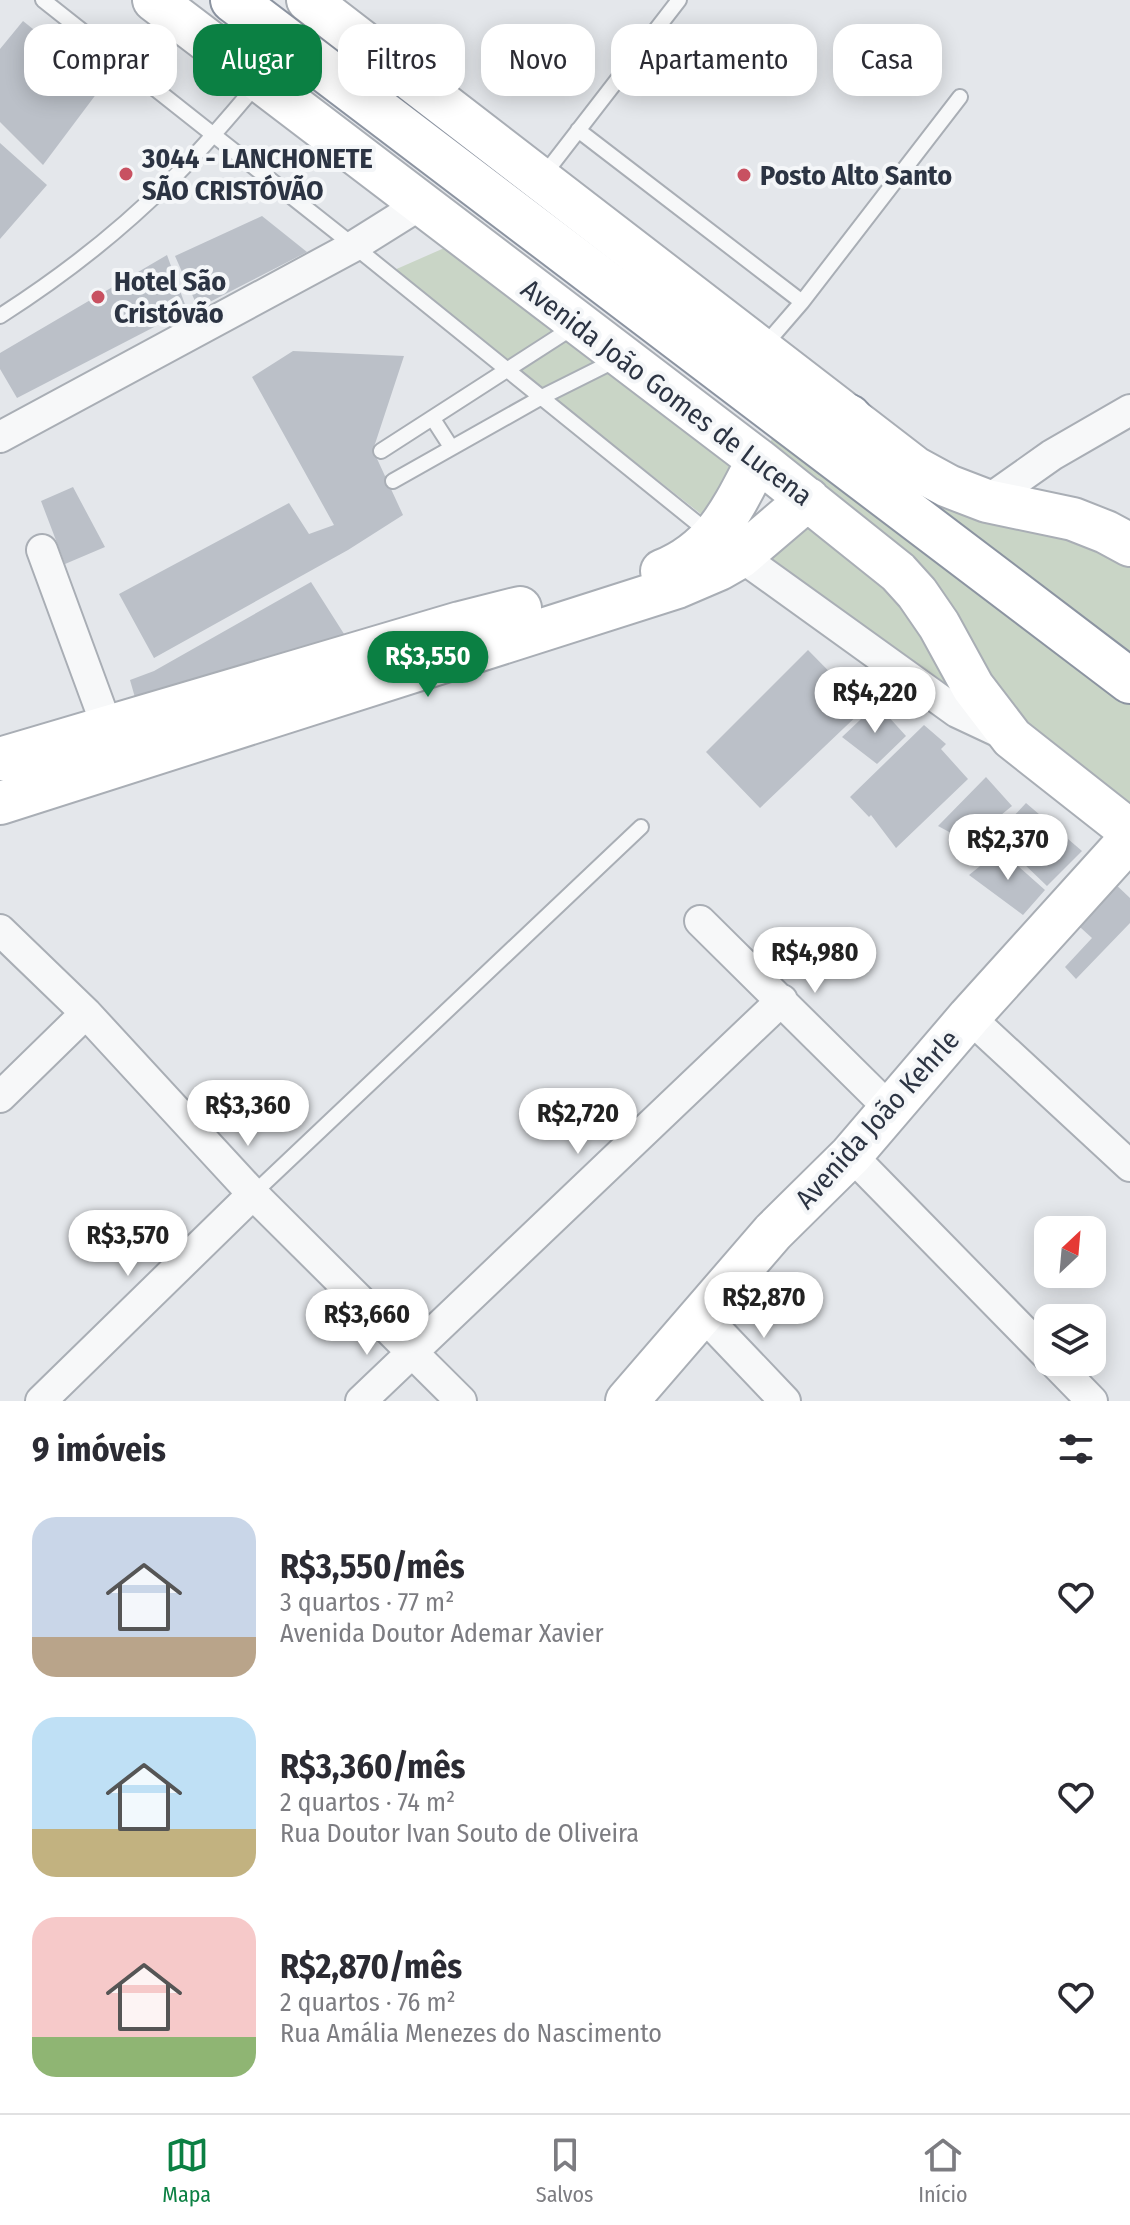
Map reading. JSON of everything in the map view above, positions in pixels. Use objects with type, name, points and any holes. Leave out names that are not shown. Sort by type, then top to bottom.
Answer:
[{"type":"highway","name":"Avenida João Gomes de Lucena","points":[[233,0],[1130,681]]},
{"type":"highway","points":[[849,417],[907,497],[977,562]]},
{"type":"main road","name":"Avenida João Gomes de Lucena","points":[[154,0],[193,29]]},
{"type":"main road","points":[[308,0],[915,468],[948,486],[987,501],[1073,519],[1130,545]]},
{"type":"main road","name":"Avenida João Gomes de Lucena","points":[[281,96],[758,460],[898,572],[939,625],[973,687],[1012,738],[1130,831]]},
{"type":"main road","points":[[727,547],[758,460]]},
{"type":"main road","points":[[0,803],[114,746],[466,637],[727,547],[808,499]]},
{"type":"main road","points":[[0,759],[114,746]]},
{"type":"main road","name":"Avenida João Kehrle","points":[[627,1401],[704,1316],[773,1232],[851,1155],[969,1017],[1130,839]]},
{"type":"street","points":[[0,437],[354,246],[421,204]]},
{"type":"street","points":[[987,501],[1052,455],[1130,410]]},
{"type":"street","points":[[727,547],[957,712],[1012,738]]},
{"type":"street","points":[[42,550],[114,746]]},
{"type":"street","points":[[700,921],[890,1109]]},
{"type":"street","points":[[0,930],[86,1013],[253,1194],[461,1401]]},
{"type":"street","points":[[361,1401],[411,1350],[782,1000]]},
{"type":"street","points":[[0,1097],[86,1013]]},
{"type":"street","points":[[969,1017],[1130,1166]]},
{"type":"street","points":[[851,1155],[1034,1342]]},
{"type":"street","points":[[41,1401],[253,1194]]},
{"type":"street","points":[[704,1316],[785,1401]]},
{"type":"street","points":[[1068,1376],[1092,1401]]},
{"type":"lane","points":[[43,0],[727,547]]},
{"type":"lane","points":[[540,179],[679,0]]},
{"type":"lane","points":[[0,316],[83,257],[135,215],[172,180],[246,96]]},
{"type":"lane","points":[[761,349],[802,302],[960,97]]},
{"type":"lane","points":[[578,130],[802,302]]},
{"type":"lane","points":[[381,451],[579,324]]},
{"type":"lane","points":[[393,481],[542,397],[622,357]]},
{"type":"lane","points":[[433,419],[451,447]]},
{"type":"lane","points":[[253,1194],[641,827]]},
{"type":"green space","points":[[458,242],[735,467],[706,518],[392,271]]},
{"type":"green space","points":[[775,431],[1130,705],[1130,811],[1027,732],[766,453]]},
{"type":"green space","points":[[921,489],[1130,557],[1130,653],[931,501]]},
{"type":"green space","points":[[817,523],[891,580],[950,688],[768,556],[798,526]]},
{"type":"building","points":[[23,21],[27,24],[24,24],[24,96],[95,96],[43,165],[0,122],[0,49]]},
{"type":"building","points":[[0,143],[47,185],[0,239]]},
{"type":"building","points":[[262,216],[307,252],[198,308],[175,256]]},
{"type":"building","points":[[167,255],[187,310],[17,398],[0,369],[0,353]]},
{"type":"building","points":[[293,351],[404,356],[373,450],[403,515],[348,550],[154,658],[119,594],[289,503],[309,534],[334,525],[252,377]]},
{"type":"building","points":[[73,487],[105,547],[65,564],[41,501]]},
{"type":"building","points":[[311,582],[353,648],[138,708],[130,680],[154,671]]},
{"type":"building","points":[[808,650],[865,708],[760,808],[706,752]]},
{"type":"building","points":[[877,704],[906,736],[877,764],[842,737]]},
{"type":"building","points":[[924,725],[946,744],[941,749],[968,779],[896,848],[871,815],[869,817],[850,797]]},
{"type":"building","points":[[986,777],[1012,806],[968,842],[938,826]]},
{"type":"building","points":[[1026,803],[1082,851],[1047,886],[995,836]]},
{"type":"building","points":[[1000,850],[1045,890],[1023,915],[969,875]]},
{"type":"building","points":[[1111,880],[1130,898],[1130,923],[1076,979],[1065,967],[1092,938],[1070,918]]},
{"type":"place","name":"3044 - LANCHONETE SÃO CRISTÓVÃO","points":[[126,174]]},
{"type":"place","name":"Posto Alto Santo","points":[[744,175]]},
{"type":"place","name":"Hotel São Cristóvão","points":[[98,297]]}]
